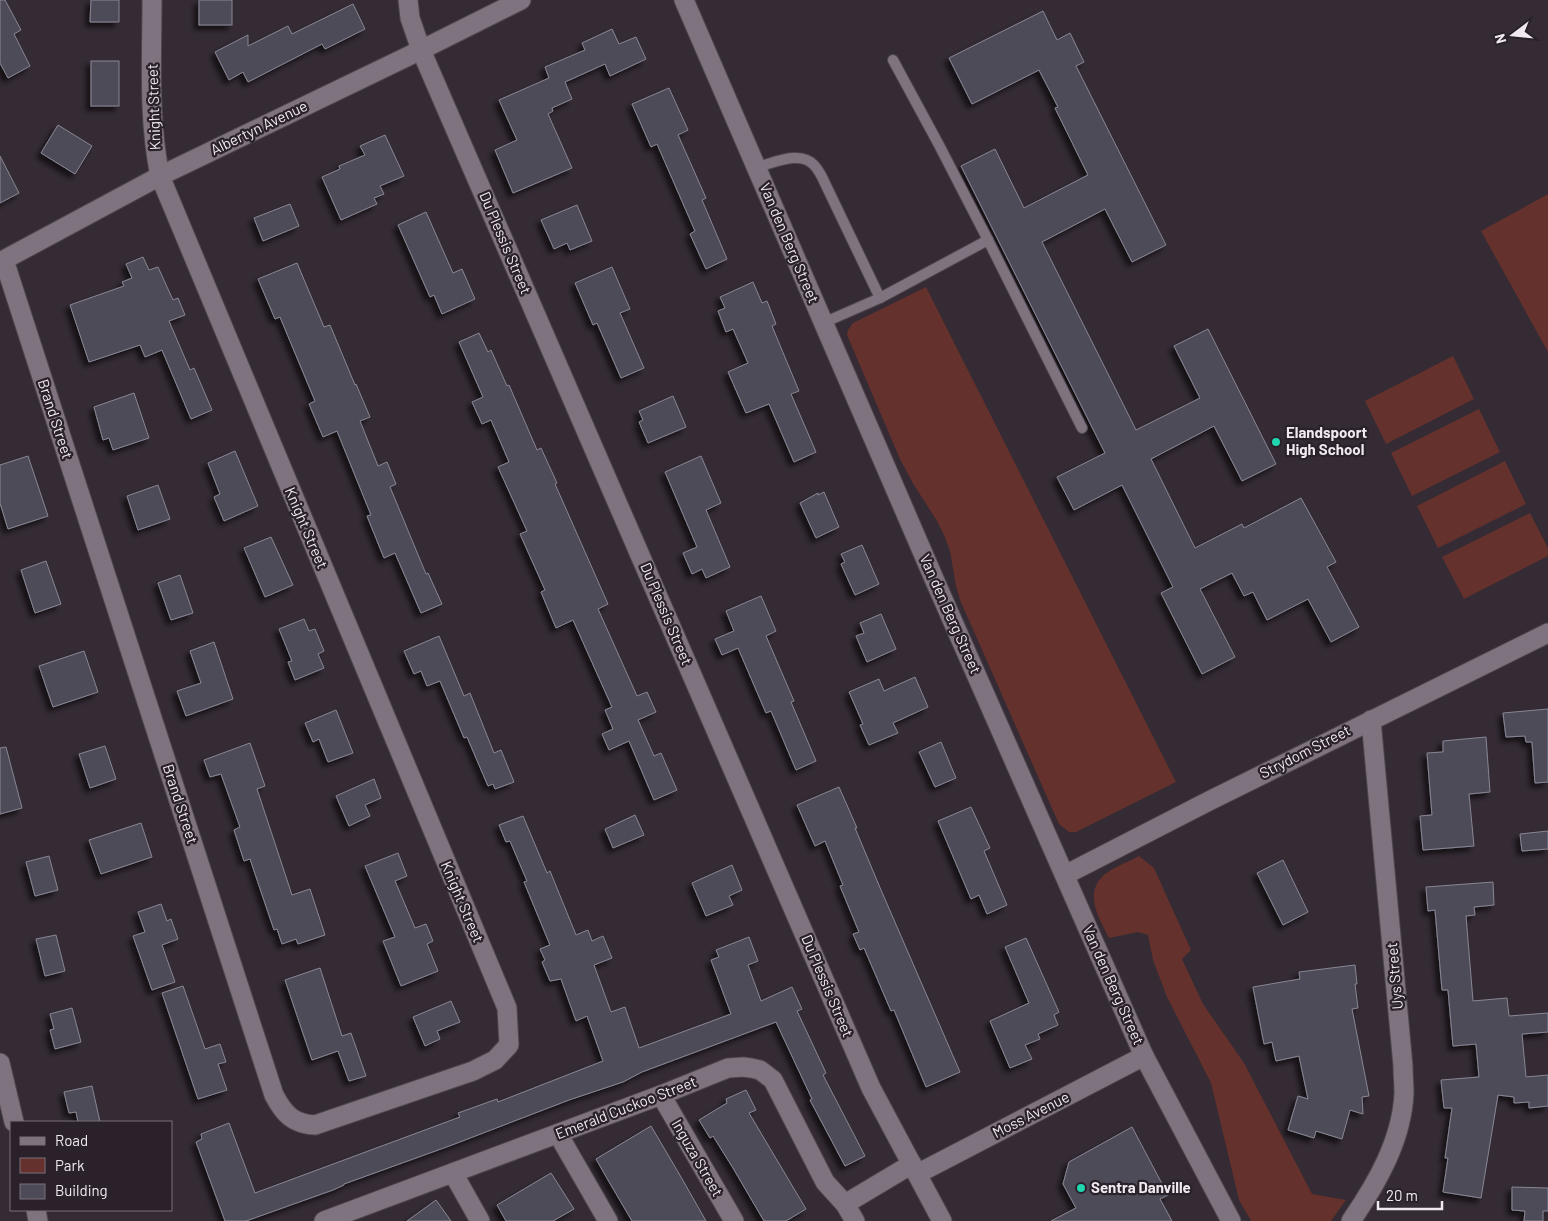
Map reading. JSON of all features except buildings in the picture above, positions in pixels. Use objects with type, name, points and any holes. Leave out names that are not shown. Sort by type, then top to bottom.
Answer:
[{"type":"street","name":"Knight Street","points":[[152,0],[152,122],[160,176],[507,1008],[509,1045]]},
{"type":"street","name":"Du Plessis Street","points":[[408,0],[410,18],[421,50],[871,1088],[942,1221]]},
{"type":"street","name":"Albertyn Avenue","points":[[2,261],[160,176],[521,0]]},
{"type":"street","name":"Van den Berg Street","points":[[684,0],[1032,804],[1144,1056],[1231,1221]]},
{"type":"street","name":"Brand Street","points":[[2,261],[274,1095],[281,1109],[290,1118],[304,1124],[315,1125],[473,1071],[495,1060],[509,1045]]},
{"type":"street","name":"Strydom Street","points":[[1065,875],[1208,801],[1548,633]]},
{"type":"street","name":"Uys Street","points":[[1351,1221],[1372,1190],[1386,1163],[1399,1125],[1404,1094],[1371,720]]},
{"type":"street","name":"Moss Avenue","points":[[845,1204],[1144,1056]]},
{"type":"street","points":[[0,1063],[14,1121]]},
{"type":"street","name":"Emerald Cuckoo Street","points":[[324,1221],[352,1216],[453,1174],[728,1068],[743,1067],[760,1070],[772,1080],[825,1182],[845,1204],[855,1221]]},
{"type":"street","name":"Inguza Street","points":[[661,1095],[734,1221]]},
{"type":"street","points":[[558,1134],[608,1221]]},
{"type":"street","points":[[453,1174],[480,1221]]},
{"type":"lane","points":[[892,60],[939,145],[1082,428]]},
{"type":"lane","points":[[757,167],[794,157],[805,158],[814,165],[821,175],[880,298]]},
{"type":"lane","points":[[823,323],[880,298],[988,240]]},
{"type":"green space","points":[[1548,194],[1548,352],[1481,231]]},
{"type":"green space","points":[[926,287],[1176,782],[1076,832],[1069,832],[1059,824],[960,600],[950,551],[944,535],[900,459],[847,335],[853,323]]},
{"type":"green space","points":[[1453,356],[1474,399],[1386,444],[1365,401]]},
{"type":"green space","points":[[1479,409],[1500,452],[1412,496],[1391,453]]},
{"type":"green space","points":[[1505,461],[1526,504],[1438,548],[1417,506]]},
{"type":"green space","points":[[1530,513],[1548,548],[1548,556],[1464,599],[1442,557]]},
{"type":"green space","points":[[1139,856],[1154,868],[1191,950],[1182,959],[1203,1004],[1244,1063],[1312,1194],[1346,1200],[1331,1221],[1251,1221],[1239,1200],[1211,1083],[1167,997],[1153,960],[1148,935],[1138,932],[1109,938],[1095,908],[1094,892],[1102,877]]},
{"type":"place","name":"Elandspoort High School","points":[[1276,442]]},
{"type":"place","name":"Sentra Danville","points":[[1081,1188]]}]
